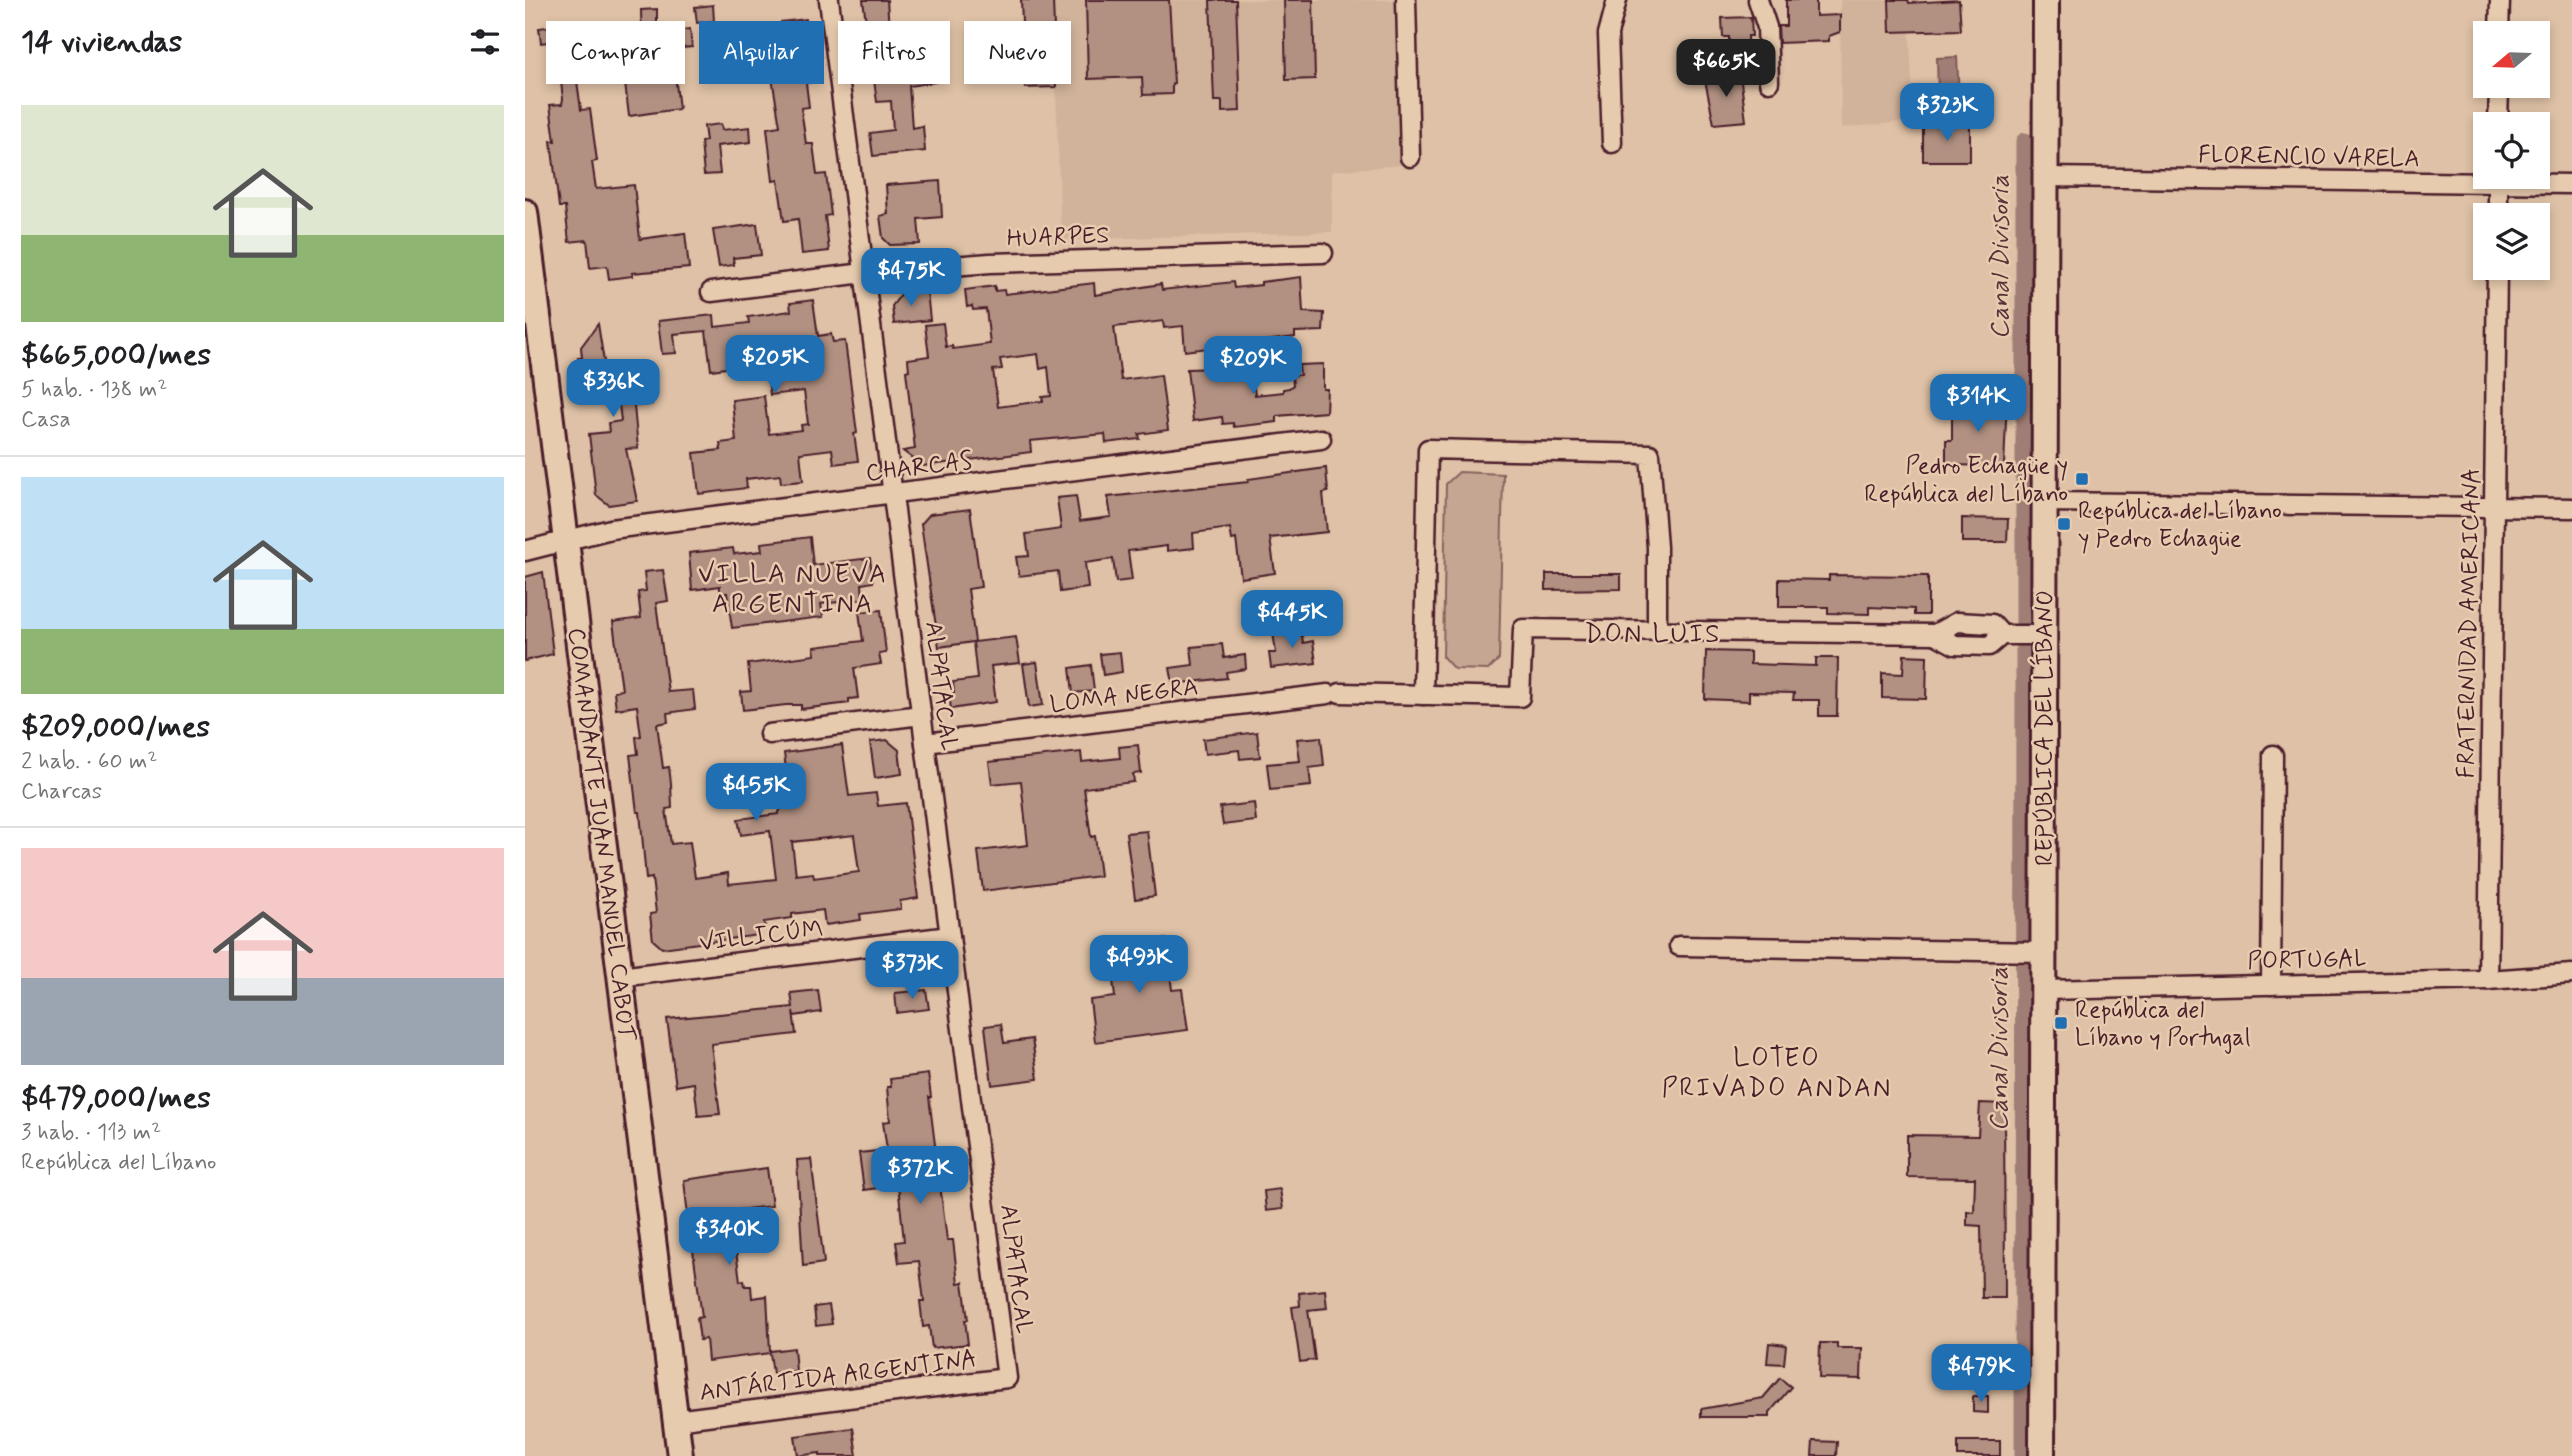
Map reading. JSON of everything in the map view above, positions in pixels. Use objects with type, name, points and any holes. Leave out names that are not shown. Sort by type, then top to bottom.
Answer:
[{"type":"main road","name":"REPÚBLICA DEL LÍBANO","points":[[2042,1456],[2046,0]]},
{"type":"main road","name":"COMANDANTE JUAN MANUEL CABOT","points":[[525,212],[680,1456]]},
{"type":"street","name":"ALPATACAL","points":[[829,0],[1007,1378]]},
{"type":"street","points":[[1406,0],[1410,157]]},
{"type":"street","points":[[1612,143],[1608,34],[1617,0]]},
{"type":"street","points":[[1758,0],[1767,27],[1769,82]]},
{"type":"street","points":[[2500,0],[2500,21]]},
{"type":"street","name":"FLORENCIO VARELA","points":[[2046,177],[2473,180]]},
{"type":"street","name":"FLORENCIO VARELA","points":[[2550,183],[2572,184]]},
{"type":"street","name":"HUARPES","points":[[711,292],[864,273],[990,263],[1323,253]]},
{"type":"street","name":"FRATERNIDAD AMERICANA","points":[[2488,980],[2497,280]]},
{"type":"street","name":"CHARCAS","points":[[525,551],[611,530],[1321,439]]},
{"type":"street","points":[[1423,695],[1428,449],[1650,454],[1657,547],[1657,631],[1935,634],[1955,645],[1989,646],[2003,635],[2045,635]]},
{"type":"street","points":[[2045,502],[2572,508]]},
{"type":"street","name":"LOMA NEGRA","points":[[925,743],[1334,694],[1520,697],[1523,629],[1657,631]]},
{"type":"street","points":[[769,734],[921,715]]},
{"type":"street","points":[[2271,985],[2273,755]]},
{"type":"street","name":"VILLICÚM","points":[[620,977],[950,936]]},
{"type":"street","points":[[1679,947],[2044,951]]},
{"type":"street","name":"PORTUGAL","points":[[2044,990],[2488,980],[2572,974]]},
{"type":"street","name":"ANTÁRTIDA ARGENTINA","points":[[675,1420],[1007,1378]]},
{"type":"shaded area","points":[[1053,0],[1395,0],[1401,165],[1332,171],[1332,232],[1061,240],[1056,84],[1071,84],[1071,21],[1054,21]]},
{"type":"shaded area","points":[[1840,0],[1908,0],[1914,121],[1841,128]]},
{"type":"shaded area","points":[[1957,57],[1959,97],[1938,97],[1937,58]]},
{"type":"shaded area","points":[[1459,472],[1503,474],[1499,659],[1488,670],[1454,669],[1443,657],[1446,484]]},
{"type":"building","points":[[863,0],[887,0],[888,21],[866,21]]},
{"type":"building","points":[[1021,0],[1053,0],[1054,21],[1022,21]]},
{"type":"building","points":[[1086,0],[1169,0],[1174,83],[1172,94],[1143,95],[1142,77],[1088,79]]},
{"type":"building","points":[[1210,0],[1236,0],[1240,111],[1222,112],[1222,101],[1214,101]]},
{"type":"building","points":[[1284,0],[1313,0],[1315,79],[1286,80]]},
{"type":"building","points":[[1786,0],[1816,0],[1816,16],[1840,15],[1840,32],[1829,36],[1829,41],[1779,43],[1778,26],[1786,26]]},
{"type":"building","points":[[1889,0],[1908,0],[1909,3],[1959,0],[1961,30],[1890,32]]},
{"type":"building","points":[[713,5],[714,21],[697,23],[695,7]]},
{"type":"building","points":[[657,9],[657,21],[641,21],[641,10]]},
{"type":"building","points":[[1751,17],[1752,36],[1748,36],[1748,44],[1729,45],[1729,37],[1723,37],[1722,18]]},
{"type":"building","points":[[546,27],[546,42],[541,43],[539,28]]},
{"type":"building","points":[[690,29],[692,47],[685,48],[685,30]]},
{"type":"building","points":[[1740,74],[1746,121],[1714,124],[1705,80]]},
{"type":"building","points":[[561,84],[577,84],[581,110],[590,109],[597,161],[592,162],[596,189],[634,185],[640,239],[685,233],[689,268],[632,273],[633,276],[609,279],[607,266],[590,268],[587,240],[569,242],[565,207],[559,207],[551,141],[555,141],[550,105],[562,104]]},
{"type":"building","points":[[625,84],[676,84],[679,109],[629,116]]},
{"type":"building","points":[[773,84],[806,84],[809,107],[801,108],[806,144],[813,144],[817,175],[826,174],[831,215],[825,216],[829,251],[802,254],[798,219],[784,221],[778,180],[773,181],[767,128],[780,126]]},
{"type":"building","points":[[875,84],[922,84],[909,86],[912,128],[923,126],[925,151],[873,156],[870,133],[893,130],[891,101],[877,102]]},
{"type":"building","points":[[1025,84],[1056,84],[1056,87],[1025,88]]},
{"type":"building","points":[[721,124],[722,130],[750,127],[751,142],[717,146],[720,174],[704,175],[701,142],[706,141],[704,126]]},
{"type":"building","points":[[1970,125],[1970,161],[1923,161],[1923,126]]},
{"type":"building","points":[[940,181],[942,217],[918,219],[920,244],[890,245],[883,238],[880,216],[888,214],[886,185]]},
{"type":"building","points":[[757,224],[761,255],[733,258],[734,265],[719,267],[713,230]]},
{"type":"building","points":[[1301,277],[1303,312],[1324,313],[1323,331],[1295,332],[1295,337],[1185,351],[1183,326],[1164,328],[1163,321],[1114,327],[1121,380],[1161,375],[1168,430],[1139,434],[1140,439],[1106,443],[1105,434],[1030,441],[1031,452],[923,466],[903,451],[915,449],[906,371],[909,370],[908,359],[929,356],[925,325],[943,323],[946,347],[952,346],[953,349],[990,344],[986,309],[973,310],[972,306],[967,307],[965,290],[995,286],[995,291],[1004,290],[1005,294],[1094,283],[1095,295],[1161,284],[1162,290],[1233,282],[1234,288],[1261,285],[1261,282]],"holes":[[[1038,354],[1040,369],[1048,367],[1051,396],[1042,397],[1043,401],[998,407],[993,370],[1002,369],[1000,359]]]},
{"type":"building","points":[[927,291],[930,320],[894,324],[892,306],[902,293]]},
{"type":"building","points":[[813,300],[818,336],[831,334],[833,342],[845,341],[858,461],[834,464],[832,449],[800,453],[803,481],[781,483],[780,475],[746,479],[747,488],[699,494],[694,453],[721,450],[720,443],[736,441],[732,400],[764,396],[769,434],[802,430],[801,425],[808,424],[804,391],[770,395],[766,365],[711,370],[706,331],[674,334],[676,353],[662,354],[658,321],[714,315],[715,327],[749,323],[748,317],[791,311],[790,303]]},
{"type":"building","points":[[598,324],[605,368],[647,363],[652,404],[634,406],[638,448],[626,449],[637,501],[609,505],[596,495],[589,434],[609,432],[608,423],[621,421],[617,389],[576,395],[573,372],[580,372],[578,358],[582,358],[581,347]]},
{"type":"building","points":[[1323,364],[1323,389],[1327,389],[1326,412],[1277,416],[1277,422],[1234,427],[1233,423],[1223,424],[1222,417],[1193,421],[1187,369],[1251,367],[1255,395],[1283,392],[1283,389],[1289,388],[1293,385],[1292,376],[1300,375],[1299,365]]},
{"type":"building","points":[[1968,398],[2007,398],[2004,466],[1946,465],[1946,440],[1952,440],[1952,408],[1968,408]]},
{"type":"building","points":[[1326,468],[1328,492],[1323,493],[1327,532],[1270,538],[1275,573],[1241,578],[1236,539],[1232,540],[1230,528],[1193,533],[1194,548],[1167,551],[1167,546],[1128,551],[1132,580],[1116,582],[1113,559],[1085,563],[1088,588],[1060,592],[1058,571],[1019,576],[1016,557],[1029,556],[1026,534],[1061,529],[1057,498],[1076,496],[1080,521],[1111,517],[1108,497],[1248,482],[1248,479]]},
{"type":"building","points":[[970,509],[981,587],[968,589],[975,642],[1016,637],[1020,663],[991,666],[996,702],[951,709],[949,694],[954,693],[953,682],[977,679],[973,642],[939,647],[921,524],[930,514]]},
{"type":"building","points":[[1962,518],[2008,519],[2007,542],[1962,542]]},
{"type":"building","points":[[810,537],[813,565],[870,558],[873,582],[862,584],[863,599],[821,604],[823,617],[732,628],[727,593],[720,593],[720,586],[692,590],[689,553],[733,548],[734,554],[762,551],[761,543]]},
{"type":"building","points":[[663,570],[668,601],[656,603],[668,692],[693,690],[695,709],[667,713],[668,722],[657,724],[663,768],[669,767],[671,783],[672,808],[666,809],[671,844],[690,842],[695,878],[728,873],[729,884],[776,879],[770,831],[741,835],[738,819],[778,814],[789,794],[784,753],[842,745],[849,796],[876,793],[878,806],[906,803],[918,898],[900,901],[901,909],[860,914],[861,920],[825,925],[823,910],[792,914],[792,918],[764,922],[765,927],[758,928],[759,935],[662,948],[653,940],[650,914],[656,913],[652,878],[646,879],[640,812],[637,812],[630,755],[638,754],[636,737],[641,736],[637,706],[616,709],[614,691],[622,690],[613,622],[641,618],[638,592],[646,591],[644,572]],"holes":[[[854,835],[859,872],[814,878],[813,873],[796,875],[792,842]]]},
{"type":"building","points":[[543,572],[553,654],[525,661],[525,577]]},
{"type":"building","points":[[1546,574],[1621,574],[1621,589],[1546,590]]},
{"type":"building","points":[[1829,575],[1928,576],[1928,615],[1914,615],[1914,609],[1869,607],[1869,614],[1828,613],[1828,607],[1779,607],[1779,579],[1829,580]]},
{"type":"building","points":[[881,610],[886,653],[879,654],[881,664],[854,668],[858,698],[849,699],[849,703],[801,709],[801,705],[786,705],[743,710],[741,692],[751,691],[748,664],[815,655],[814,647],[863,641],[859,612]]},
{"type":"building","points":[[1301,628],[1303,643],[1313,641],[1316,663],[1271,668],[1269,653],[1276,653],[1273,632]]},
{"type":"building","points":[[1222,644],[1224,658],[1245,655],[1246,669],[1226,672],[1227,678],[1173,684],[1170,668],[1193,665],[1191,647]]},
{"type":"building","points":[[1706,651],[1750,652],[1750,664],[1816,666],[1816,658],[1838,658],[1837,716],[1819,716],[1819,700],[1793,700],[1794,693],[1749,692],[1749,701],[1705,699]]},
{"type":"building","points":[[1120,652],[1122,672],[1103,675],[1100,654]]},
{"type":"building","points":[[1904,655],[1927,656],[1926,699],[1882,698],[1882,673],[1903,674]]},
{"type":"building","points":[[1037,662],[1043,705],[1029,707],[1023,664]]},
{"type":"building","points":[[1091,665],[1094,691],[1073,693],[1070,668]]},
{"type":"building","points":[[1257,732],[1260,757],[1240,759],[1239,750],[1205,754],[1203,739]]},
{"type":"building","points":[[1321,737],[1324,766],[1309,768],[1311,786],[1270,790],[1267,764],[1300,761],[1297,739]]},
{"type":"building","points":[[887,740],[899,750],[902,774],[875,778],[870,742]]},
{"type":"building","points":[[1138,745],[1141,773],[1133,774],[1134,782],[1084,788],[1091,837],[1095,836],[1100,876],[983,891],[978,851],[1028,845],[1021,781],[992,784],[989,762],[1081,752],[1082,762],[1120,758],[1119,747]]},
{"type":"building","points":[[1254,803],[1256,821],[1223,825],[1220,807]]},
{"type":"building","points":[[1147,831],[1155,896],[1135,899],[1126,833]]},
{"type":"building","points":[[1166,939],[1172,990],[1182,989],[1188,1030],[1095,1042],[1090,1000],[1115,997],[1109,946]]},
{"type":"building","points":[[818,990],[821,1012],[794,1016],[793,1011],[796,1034],[711,1044],[720,1114],[698,1116],[694,1083],[676,1086],[667,1019],[793,1007],[791,993]]},
{"type":"building","points":[[926,990],[929,1009],[897,1013],[895,993]]},
{"type":"building","points":[[1001,1024],[1004,1043],[1032,1039],[1038,1079],[992,1085],[985,1026]]},
{"type":"building","points":[[928,1074],[947,1240],[953,1240],[958,1283],[963,1282],[968,1320],[965,1320],[968,1344],[932,1348],[929,1326],[923,1327],[920,1301],[924,1301],[919,1261],[899,1263],[896,1242],[904,1241],[898,1185],[864,1190],[859,1153],[887,1150],[883,1122],[890,1121],[887,1087],[891,1087],[890,1079]]},
{"type":"building","points":[[1980,1103],[2004,1104],[2005,1298],[1982,1298],[1981,1226],[1967,1225],[1967,1211],[1974,1212],[1975,1178],[1907,1177],[1907,1135],[1978,1136]]},
{"type":"building","points":[[811,1159],[824,1263],[803,1266],[797,1160]]},
{"type":"building","points":[[767,1168],[772,1206],[738,1210],[742,1245],[737,1246],[736,1251],[740,1281],[744,1280],[745,1286],[751,1286],[752,1298],[767,1296],[770,1351],[794,1348],[796,1371],[773,1374],[770,1353],[708,1361],[706,1339],[700,1340],[697,1318],[702,1317],[692,1243],[683,1244],[681,1227],[689,1226],[684,1180]]},
{"type":"building","points":[[1280,1189],[1283,1209],[1266,1211],[1264,1191]]},
{"type":"building","points":[[1325,1290],[1327,1308],[1308,1310],[1315,1360],[1300,1362],[1292,1307],[1300,1306],[1299,1293]]},
{"type":"building","points":[[829,1305],[832,1324],[816,1326],[814,1307]]},
{"type":"building","points":[[1769,1343],[1786,1345],[1784,1364],[1767,1363]]},
{"type":"building","points":[[1820,1343],[1837,1343],[1837,1348],[1862,1348],[1861,1379],[1819,1378]]},
{"type":"building","points":[[1780,1378],[1791,1387],[1770,1412],[1770,1417],[1701,1417],[1701,1409],[1763,1398]]},
{"type":"building","points":[[1973,1396],[1988,1396],[1988,1413],[1973,1412]]},
{"type":"building","points":[[853,1428],[857,1456],[820,1456],[820,1453],[798,1456],[795,1436]]},
{"type":"building","points":[[1813,1441],[1837,1442],[1836,1456],[1812,1456]]},
{"type":"building","points":[[1958,1441],[2000,1441],[2000,1456],[1958,1456]]},
{"type":"waterway","name":"Canal Divisoria","points":[[2025,142],[2025,625]]},
{"type":"waterway","name":"Canal Divisoria","points":[[2024,1456],[2025,642]]},
{"type":"place","name":"Pedro Echagüe y República del Líbano","points":[[2082,479]]},
{"type":"place","name":"República del Líbano y Pedro Echagüe","points":[[2064,524]]},
{"type":"place","name":"República del Líbano y Portugal","points":[[2061,1023]]},
{"type":"district","name":"VILLA NUEVA ARGENTINA","points":[[793,588]]},
{"type":"district","name":"DON LUIS","points":[[1653,633]]},
{"type":"district","name":"LOTEO PRIVADO ANDAN","points":[[1777,1072]]}]
